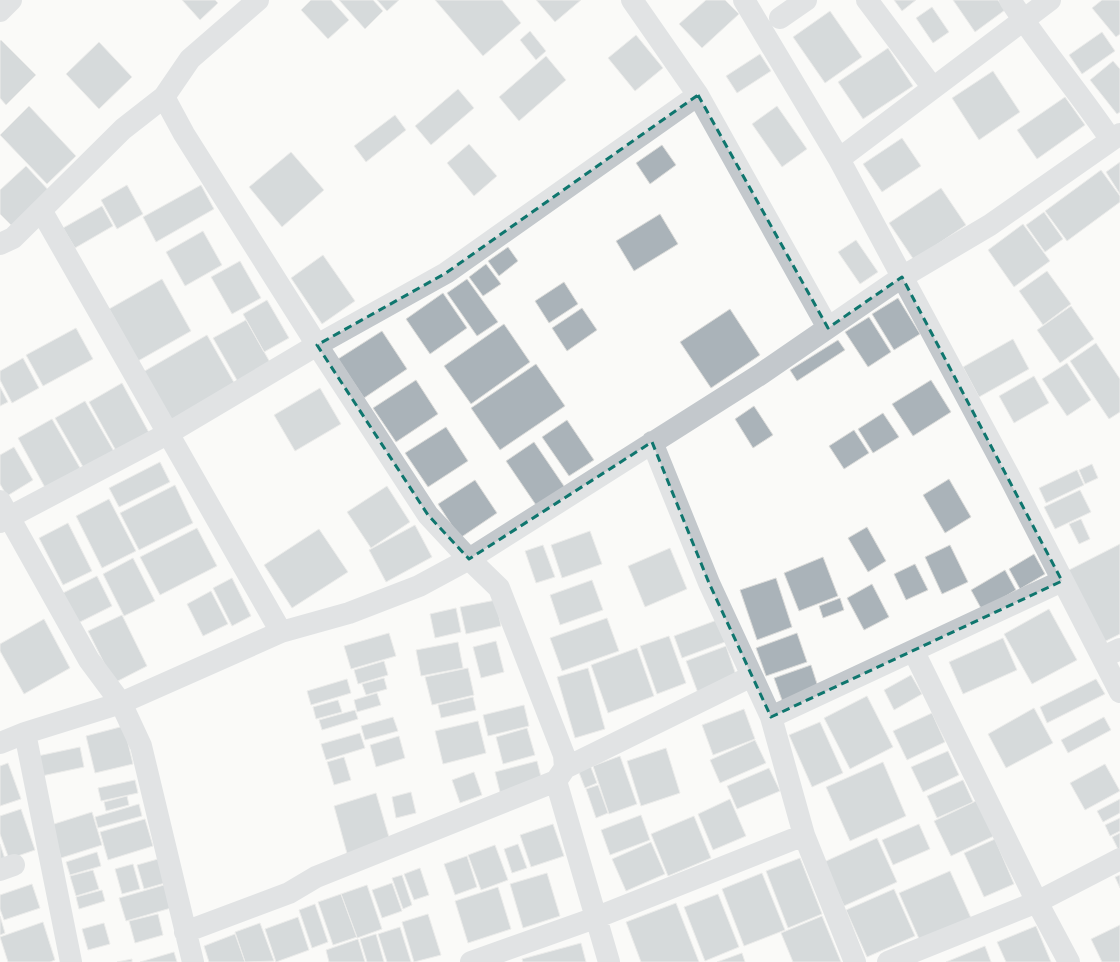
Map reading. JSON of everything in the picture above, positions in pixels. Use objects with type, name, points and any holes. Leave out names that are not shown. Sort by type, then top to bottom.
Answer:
[{"type":"street","points":[[0,11],[11,0]]},
{"type":"street","points":[[0,244],[13,238],[123,129],[164,97],[190,59],[258,0]]},
{"type":"street","points":[[632,0],[698,95],[828,328]]},
{"type":"street","points":[[744,0],[839,159],[1009,476],[1062,582],[1111,653],[1120,692]]},
{"type":"street","points":[[780,18],[806,0]]},
{"type":"street","points":[[867,0],[933,88]]},
{"type":"street","points":[[0,743],[25,733],[121,703],[282,632],[348,613],[419,586],[469,559],[761,374],[902,277],[990,225],[1116,137],[1081,96],[1022,20],[1010,0]]},
{"type":"street","points":[[839,159],[1050,0]]},
{"type":"street","points":[[193,962],[141,746],[121,703],[90,660],[3,513],[168,434],[318,345],[446,273],[698,95]]},
{"type":"street","points":[[164,97],[184,134],[318,345],[428,514],[469,559],[499,588],[564,755],[560,775],[595,918],[609,962]]},
{"type":"street","points":[[45,217],[282,632]]},
{"type":"street","points":[[652,442],[709,583],[771,717],[804,835],[855,962]]},
{"type":"street","points":[[771,717],[914,652],[1062,582]]},
{"type":"street","points":[[914,652],[1037,902],[1069,962]]},
{"type":"street","points":[[185,932],[289,893],[316,877],[560,775],[752,676]]},
{"type":"street","points":[[25,733],[71,962]]},
{"type":"street","points":[[471,962],[595,918],[804,835]]},
{"type":"street","points":[[888,962],[1037,902],[1120,860]]},
{"type":"highlighted area","points":[[698,95],[828,328],[902,277],[1062,581],[771,717],[709,583],[652,442],[469,559],[428,515],[317,345],[446,273]]},
{"type":"building","points":[[182,0],[215,0],[218,3],[200,20]]},
{"type":"building","points":[[311,0],[331,0],[349,20],[328,39],[301,10]]},
{"type":"building","points":[[339,0],[373,0],[383,11],[365,29]]},
{"type":"building","points":[[377,0],[399,0],[387,11]]},
{"type":"building","points":[[435,0],[502,0],[521,23],[483,56]]},
{"type":"building","points":[[536,0],[581,0],[555,22]]},
{"type":"building","points":[[706,0],[725,0],[739,14],[702,48],[679,24]]},
{"type":"building","points":[[894,0],[916,0],[902,11]]},
{"type":"building","points":[[953,0],[998,0],[1005,10],[975,32]]},
{"type":"building","points":[[1102,0],[1120,0],[1120,34],[1116,37],[1092,8]]},
{"type":"building","points":[[932,7],[949,32],[933,43],[916,18]]},
{"type":"building","points":[[830,11],[862,57],[825,83],[793,37]]},
{"type":"building","points":[[530,31],[546,51],[536,60],[520,40]]},
{"type":"building","points":[[1102,32],[1115,51],[1082,74],[1069,55]]},
{"type":"building","points":[[636,35],[663,68],[635,91],[608,58]]},
{"type":"building","points":[[1,40],[36,75],[6,105],[0,98]]},
{"type":"building","points":[[99,42],[132,77],[99,109],[66,74]]},
{"type":"building","points":[[888,48],[913,86],[863,119],[838,82]]},
{"type":"building","points":[[760,54],[771,71],[737,93],[726,76]]},
{"type":"building","points":[[546,56],[566,80],[519,121],[499,97]]},
{"type":"building","points":[[1113,61],[1120,69],[1120,112],[1117,114],[1090,80]]},
{"type":"building","points":[[993,71],[1020,112],[979,140],[952,98]]},
{"type":"building","points":[[458,89],[474,108],[431,145],[415,126]]},
{"type":"building","points":[[1065,97],[1085,125],[1037,159],[1017,130]]},
{"type":"building","points":[[29,106],[76,156],[47,184],[0,135]]},
{"type":"building","points":[[777,106],[807,149],[782,167],[752,124]]},
{"type":"building","points":[[395,115],[406,130],[366,162],[354,146]]},
{"type":"building","points":[[902,138],[921,166],[882,192],[863,164]]},
{"type":"building","points":[[469,144],[497,176],[474,196],[447,163]]},
{"type":"building","points":[[662,145],[676,165],[650,184],[636,163]]},
{"type":"building","points":[[291,152],[324,190],[282,227],[249,187]]},
{"type":"building","points":[[1120,162],[1120,194],[1106,172]]},
{"type":"building","points":[[26,166],[52,194],[15,229],[0,214],[0,190]]},
{"type":"building","points":[[1101,170],[1120,196],[1120,202],[1067,241],[1045,211]]},
{"type":"building","points":[[127,185],[143,214],[117,229],[101,200]]},
{"type":"building","points":[[201,185],[214,209],[156,242],[143,217]]},
{"type":"building","points":[[941,188],[966,225],[914,260],[889,223]]},
{"type":"building","points":[[102,206],[113,226],[75,248],[63,228]]},
{"type":"building","points":[[1044,212],[1063,239],[1045,252],[1026,225]]},
{"type":"building","points":[[660,214],[678,244],[634,271],[616,241]]},
{"type":"building","points":[[1023,224],[1050,261],[1014,287],[988,250]]},
{"type":"building","points":[[203,231],[222,265],[185,286],[166,252]]},
{"type":"building","points":[[856,240],[878,272],[860,284],[838,252]]},
{"type":"building","points":[[508,247],[518,261],[499,276],[488,261]]},
{"type":"building","points":[[323,255],[355,301],[322,324],[291,278]]},
{"type":"building","points":[[240,261],[261,298],[232,314],[211,277]]},
{"type":"building","points":[[486,264],[501,284],[483,296],[469,277]]},
{"type":"building","points":[[1047,271],[1071,304],[1043,325],[1019,291]]},
{"type":"building","points":[[162,279],[191,331],[138,361],[109,309]]},
{"type":"building","points":[[467,279],[498,322],[477,336],[447,293]]},
{"type":"building","points":[[564,282],[578,304],[549,323],[535,301]]},
{"type":"building","points":[[443,293],[467,328],[430,354],[406,319]]},
{"type":"building","points":[[898,298],[920,334],[894,350],[872,314]]},
{"type":"building","points":[[267,300],[289,338],[264,352],[243,314]]},
{"type":"building","points":[[1071,306],[1094,339],[1060,363],[1037,330]]},
{"type":"building","points":[[582,308],[597,330],[567,351],[552,328]]},
{"type":"building","points":[[730,309],[760,355],[711,388],[680,342]]},
{"type":"building","points":[[869,317],[891,352],[868,367],[845,332]]},
{"type":"building","points":[[246,320],[271,364],[238,382],[213,338]]},
{"type":"building","points":[[504,324],[530,362],[471,404],[444,366]]},
{"type":"building","points":[[76,328],[93,359],[43,386],[26,355]]},
{"type":"building","points":[[382,331],[407,369],[364,398],[338,359]]},
{"type":"building","points":[[207,335],[236,386],[171,423],[143,372]]},
{"type":"building","points":[[1013,339],[1029,369],[979,397],[963,367]]},
{"type":"building","points":[[838,340],[845,350],[797,381],[790,370]]},
{"type":"building","points":[[1096,343],[1120,379],[1120,412],[1109,419],[1070,361]]},
{"type":"building","points":[[23,358],[39,388],[12,403],[0,380],[0,371]]},
{"type":"building","points":[[1067,363],[1091,400],[1067,416],[1042,379]]},
{"type":"building","points":[[536,364],[565,406],[500,450],[471,408]]},
{"type":"building","points":[[1034,376],[1049,403],[1014,423],[999,396]]},
{"type":"building","points":[[416,380],[438,414],[396,442],[373,408]]},
{"type":"building","points":[[931,380],[951,412],[913,436],[892,404]]},
{"type":"building","points":[[122,383],[153,440],[120,458],[89,402]]},
{"type":"building","points":[[0,387],[8,402],[0,406]]},
{"type":"building","points":[[320,388],[341,424],[295,451],[274,415]]},
{"type":"building","points":[[85,401],[116,455],[86,472],[55,418]]},
{"type":"building","points":[[754,406],[773,435],[753,448],[735,419]]},
{"type":"building","points":[[883,413],[899,437],[873,453],[858,429]]},
{"type":"building","points":[[52,419],[83,473],[48,493],[18,438]]},
{"type":"building","points":[[567,420],[594,460],[569,476],[542,437]]},
{"type":"building","points":[[446,427],[468,461],[428,487],[405,453]]},
{"type":"building","points":[[854,430],[869,453],[844,469],[829,446]]},
{"type":"building","points":[[534,442],[566,489],[538,508],[506,461]]},
{"type":"building","points":[[14,447],[33,480],[7,496],[0,484],[0,455]]},
{"type":"building","points":[[160,462],[170,482],[119,507],[109,488]]},
{"type":"building","points":[[1092,464],[1098,478],[1085,484],[1079,470]]},
{"type":"building","points":[[1077,470],[1084,485],[1046,503],[1039,488]]},
{"type":"building","points":[[949,479],[971,517],[945,533],[923,495]]},
{"type":"building","points":[[475,480],[497,513],[460,538],[438,504]]},
{"type":"building","points":[[175,485],[193,523],[139,550],[120,513]]},
{"type":"building","points":[[387,486],[410,522],[371,548],[347,512]]},
{"type":"building","points":[[1080,490],[1091,512],[1055,529],[1044,507]]},
{"type":"building","points":[[109,499],[136,551],[102,568],[76,516]]},
{"type":"building","points":[[1081,519],[1090,539],[1079,544],[1069,524]]},
{"type":"building","points":[[68,523],[92,571],[63,585],[39,538]]},
{"type":"building","points":[[415,525],[432,557],[386,582],[369,550]]},
{"type":"building","points":[[867,527],[886,561],[868,572],[848,538]]},
{"type":"building","points":[[197,528],[217,566],[160,595],[140,557]]},
{"type":"building","points":[[319,529],[348,572],[292,608],[264,565]]},
{"type":"building","points":[[590,531],[602,564],[562,578],[551,545]]},
{"type":"building","points":[[1120,544],[1120,634],[1102,643],[1065,572]]},
{"type":"building","points":[[543,545],[555,577],[536,583],[525,551]]},
{"type":"building","points":[[950,545],[968,582],[942,594],[925,557]]},
{"type":"building","points":[[670,548],[687,589],[645,607],[628,566]]},
{"type":"building","points":[[1034,554],[1045,574],[1020,589],[1009,569]]},
{"type":"building","points":[[823,557],[838,596],[799,611],[784,573]]},
{"type":"building","points":[[133,558],[155,601],[124,616],[103,574]]},
{"type":"building","points":[[915,564],[928,590],[906,600],[894,574]]},
{"type":"building","points":[[1005,570],[1016,590],[982,610],[971,590]]},
{"type":"building","points":[[97,576],[112,606],[78,623],[63,593]]},
{"type":"building","points":[[232,578],[251,616],[232,626],[213,588]]},
{"type":"building","points":[[776,578],[792,627],[757,640],[740,590]]},
{"type":"building","points":[[592,580],[603,610],[560,625],[550,595]]},
{"type":"building","points":[[872,584],[889,617],[864,630],[847,598]]},
{"type":"building","points":[[211,591],[228,624],[203,636],[187,604]]},
{"type":"building","points":[[840,598],[844,610],[823,618],[819,606]]},
{"type":"building","points":[[496,600],[501,626],[466,634],[460,607]]},
{"type":"building","points":[[456,608],[461,632],[435,638],[430,614]]},
{"type":"building","points":[[1049,609],[1077,660],[1032,684],[1004,634]]},
{"type":"building","points":[[122,615],[147,666],[114,683],[88,631]]},
{"type":"building","points":[[607,618],[619,651],[562,671],[550,638]]},
{"type":"building","points":[[44,619],[70,668],[24,694],[0,651],[0,644]]},
{"type":"building","points":[[717,620],[725,642],[682,658],[674,636]]},
{"type":"building","points":[[389,633],[396,656],[351,669],[344,646]]},
{"type":"building","points":[[797,633],[807,662],[766,676],[756,648]]},
{"type":"building","points":[[669,636],[686,683],[657,694],[640,646]]},
{"type":"building","points":[[1003,638],[1017,670],[963,694],[949,662]]},
{"type":"building","points":[[496,641],[504,672],[481,678],[473,647]]},
{"type":"building","points":[[458,642],[463,668],[421,676],[416,650]]},
{"type":"building","points":[[726,646],[737,678],[698,693],[686,661]]},
{"type":"building","points":[[637,648],[654,696],[608,713],[591,665]]},
{"type":"building","points":[[384,661],[388,675],[358,684],[354,670]]},
{"type":"building","points":[[811,665],[819,690],[783,703],[774,678]]},
{"type":"building","points":[[468,668],[474,695],[432,705],[425,677]]},
{"type":"building","points":[[588,668],[605,729],[575,738],[557,677]]},
{"type":"building","points":[[911,675],[922,694],[894,710],[884,690]]},
{"type":"building","points":[[384,678],[387,689],[366,695],[362,684]]},
{"type":"building","points":[[347,679],[351,693],[311,705],[307,691]]},
{"type":"building","points":[[1096,679],[1105,694],[1047,723],[1040,707]]},
{"type":"building","points":[[377,693],[381,705],[357,712],[354,700]]},
{"type":"building","points":[[867,696],[893,747],[850,769],[824,718]]},
{"type":"building","points":[[473,697],[476,710],[441,718],[438,705]]},
{"type":"building","points":[[338,700],[342,712],[316,719],[313,707]]},
{"type":"building","points":[[524,705],[529,726],[488,736],[483,715]]},
{"type":"building","points":[[1034,708],[1053,743],[1006,768],[988,734]]},
{"type":"building","points":[[744,709],[755,739],[713,755],[702,725]]},
{"type":"building","points":[[355,710],[358,719],[322,730],[319,720]]},
{"type":"building","points":[[932,713],[945,742],[907,760],[893,731]]},
{"type":"building","points":[[393,717],[398,731],[365,740],[361,726]]},
{"type":"building","points":[[1104,717],[1111,730],[1068,753],[1061,740]]},
{"type":"building","points":[[478,721],[486,753],[443,764],[435,731]]},
{"type":"building","points":[[820,722],[843,773],[812,787],[789,735]]},
{"type":"building","points":[[124,726],[133,764],[95,773],[86,736]]},
{"type":"building","points":[[527,728],[535,755],[503,764],[496,737]]},
{"type":"building","points":[[360,733],[365,748],[326,760],[321,744]]},
{"type":"building","points":[[399,736],[405,758],[376,767],[370,745]]},
{"type":"building","points":[[755,740],[766,763],[720,783],[710,760]]},
{"type":"building","points":[[80,747],[84,767],[37,777],[33,757]]},
{"type":"building","points":[[666,748],[680,793],[641,806],[627,761]]},
{"type":"building","points":[[948,751],[959,775],[923,792],[911,767]]},
{"type":"building","points":[[620,756],[637,804],[609,814],[593,766]]},
{"type":"building","points":[[344,757],[351,780],[334,785],[327,762]]},
{"type":"building","points":[[537,761],[543,785],[501,796],[495,772]]},
{"type":"building","points":[[883,762],[906,816],[850,841],[826,787]]},
{"type":"building","points":[[8,763],[21,799],[0,806],[0,766]]},
{"type":"building","points":[[1105,764],[1120,791],[1085,810],[1070,783]]},
{"type":"building","points":[[590,765],[597,783],[585,788],[578,770]]},
{"type":"building","points":[[769,768],[780,791],[737,809],[727,786]]},
{"type":"building","points":[[474,772],[482,795],[460,803],[452,780]]},
{"type":"building","points":[[135,780],[138,793],[101,801],[98,788]]},
{"type":"building","points":[[963,780],[973,802],[937,818],[927,796]]},
{"type":"building","points":[[598,785],[608,813],[596,818],[586,789]]},
{"type":"building","points":[[411,792],[416,813],[396,818],[392,797]]},
{"type":"building","points":[[376,793],[391,844],[348,857],[334,806]]},
{"type":"building","points":[[127,796],[129,805],[106,811],[104,802]]},
{"type":"building","points":[[730,799],[746,836],[713,850],[698,814]]},
{"type":"building","points":[[1120,799],[1120,813],[1103,822],[1097,811]]},
{"type":"building","points":[[978,800],[994,836],[951,856],[934,821]]},
{"type":"building","points":[[139,804],[142,816],[98,828],[95,817]]},
{"type":"building","points":[[21,809],[35,850],[9,859],[0,834],[0,816]]},
{"type":"building","points":[[92,812],[102,845],[61,858],[51,825]]},
{"type":"building","points":[[641,815],[650,840],[610,855],[601,830]]},
{"type":"building","points":[[694,816],[711,858],[668,876],[651,834]]},
{"type":"building","points":[[1120,818],[1120,831],[1110,836],[1105,825]]},
{"type":"building","points":[[145,819],[153,846],[108,860],[100,832]]},
{"type":"building","points":[[553,824],[564,856],[531,867],[520,835]]},
{"type":"building","points":[[919,824],[930,849],[893,865],[882,840]]},
{"type":"building","points":[[1120,833],[1120,848],[1118,849],[1112,837]]},
{"type":"building","points":[[877,838],[897,882],[844,906],[824,862]]},
{"type":"building","points":[[995,839],[1014,884],[984,897],[964,853]]},
{"type":"building","points":[[651,842],[665,874],[626,891],[612,859]]},
{"type":"building","points":[[0,844],[5,859],[0,861]]},
{"type":"building","points":[[518,844],[527,868],[512,873],[504,849]]},
{"type":"building","points":[[495,845],[508,880],[481,890],[468,855]]},
{"type":"building","points":[[97,852],[101,866],[70,875],[66,862]]},
{"type":"building","points":[[467,856],[477,887],[455,895],[444,864]]},
{"type":"building","points":[[800,858],[822,914],[788,928],[766,871]]},
{"type":"building","points":[[158,859],[165,883],[144,889],[137,865]]},
{"type":"building","points":[[133,864],[140,889],[122,894],[115,869]]},
{"type":"building","points":[[420,868],[429,895],[414,900],[404,874]]},
{"type":"building","points":[[93,870],[99,889],[76,896],[70,876]]},
{"type":"building","points":[[950,871],[971,918],[920,941],[899,893]]},
{"type":"building","points":[[547,873],[560,916],[523,928],[510,884]]},
{"type":"building","points":[[762,873],[785,930],[744,946],[722,889]]},
{"type":"building","points":[[402,875],[412,905],[403,909],[392,878]]},
{"type":"building","points":[[1120,875],[1120,888],[1115,877]]},
{"type":"building","points":[[392,883],[402,911],[382,918],[372,890]]},
{"type":"building","points":[[32,884],[40,908],[4,920],[0,909],[0,895]]},
{"type":"building","points":[[164,885],[171,908],[126,921],[119,898]]},
{"type":"building","points":[[367,885],[382,929],[357,938],[341,894]]},
{"type":"building","points":[[498,887],[511,929],[468,943],[455,901]]},
{"type":"building","points":[[894,889],[915,936],[867,957],[846,910]]},
{"type":"building","points":[[102,890],[105,901],[79,909],[76,897]]},
{"type":"building","points":[[341,894],[357,937],[333,945],[318,902]]},
{"type":"building","points":[[718,894],[739,947],[705,961],[684,907]]},
{"type":"building","points":[[676,903],[699,962],[641,962],[626,922]]},
{"type":"building","points":[[315,904],[328,942],[312,948],[299,910]]},
{"type":"building","points":[[158,914],[163,935],[135,943],[129,921]]},
{"type":"building","points":[[428,914],[441,955],[414,962],[402,922]]},
{"type":"building","points":[[0,916],[5,933],[0,935]]},
{"type":"building","points":[[822,916],[841,962],[793,962],[781,933]]},
{"type":"building","points":[[298,917],[309,950],[276,962],[265,929]]},
{"type":"building","points":[[43,922],[55,960],[50,962],[8,962],[0,937]]},
{"type":"building","points":[[104,923],[110,944],[88,950],[82,929]]},
{"type":"building","points":[[260,923],[274,961],[245,962],[235,932]]},
{"type":"building","points":[[1120,925],[1120,962],[1102,962],[1091,939]]},
{"type":"building","points":[[1036,926],[1051,962],[1006,962],[997,942]]},
{"type":"building","points":[[400,927],[411,962],[387,962],[378,934]]},
{"type":"building","points":[[235,934],[245,962],[209,962],[204,946]]},
{"type":"building","points":[[376,934],[384,962],[367,962],[360,939]]},
{"type":"building","points":[[358,939],[365,962],[329,962],[326,950]]},
{"type":"building","points":[[581,943],[586,962],[523,962],[522,959]]},
{"type":"building","points":[[985,946],[991,962],[946,962]]},
{"type":"building","points":[[174,952],[177,962],[140,962]]},
{"type":"building","points":[[742,953],[745,962],[717,962]]},
{"type":"building","points":[[132,959],[132,962],[117,962]]}]
